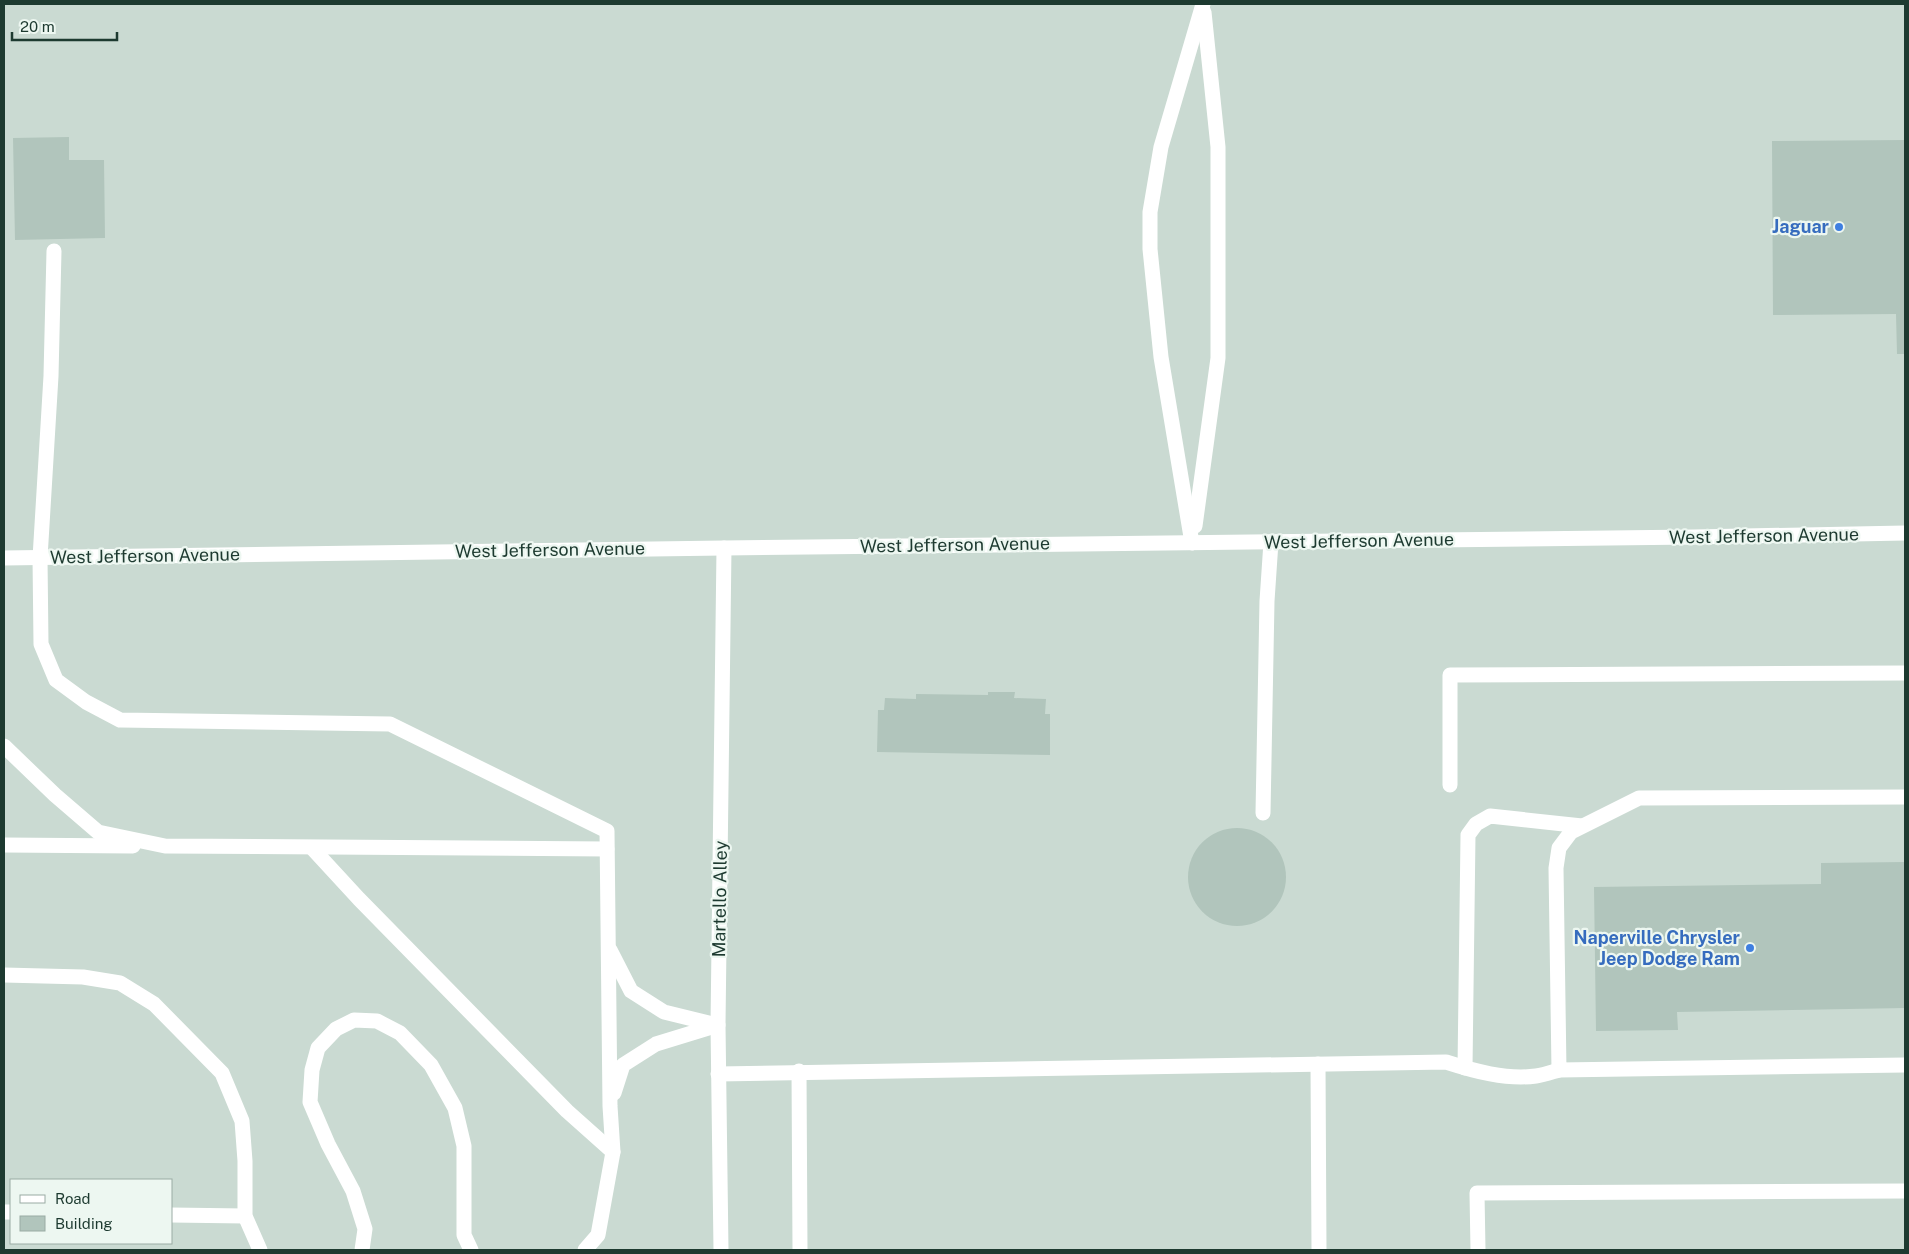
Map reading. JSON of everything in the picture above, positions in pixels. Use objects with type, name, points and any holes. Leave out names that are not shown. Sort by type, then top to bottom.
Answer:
[{"type":"street","points":[[1192,543],[1218,358],[1218,147],[1203,4]]},
{"type":"street","points":[[1192,543],[1161,357],[1150,249],[1150,212],[1161,147],[1203,4]]},
{"type":"street","points":[[54,251],[51,376],[40,558],[42,644],[56,680],[86,702],[120,720],[390,724],[607,831],[610,1106],[613,1152],[598,1235],[585,1250]]},
{"type":"street","name":"West Jefferson Avenue","points":[[4,558],[1694,538],[1905,533]]},
{"type":"street","points":[[1263,813],[1271,542]]},
{"type":"street","name":"Martello Alley","points":[[721,1250],[718,1025],[724,548]]},
{"type":"street","points":[[1450,785],[1450,675],[1905,674]]},
{"type":"street","points":[[4,746],[55,795],[98,832],[165,846]]},
{"type":"street","points":[[1559,1070],[1556,868],[1559,848],[1571,832],[1639,798],[1905,797]]},
{"type":"street","points":[[1465,1068],[1468,835],[1476,824],[1490,816],[1582,826]]},
{"type":"street","points":[[4,845],[607,849]]},
{"type":"street","points":[[312,848],[366,906],[567,1111],[613,1152]]},
{"type":"street","points":[[608,946],[631,991],[664,1012],[718,1025]]},
{"type":"street","points":[[4,975],[83,977],[120,983],[154,1004],[222,1073],[242,1121],[245,1161],[245,1216],[260,1250]]},
{"type":"street","points":[[362,1250],[365,1229],[353,1191],[328,1144],[310,1102],[312,1070],[318,1048],[336,1029],[354,1020],[377,1021],[400,1033],[431,1065],[455,1108],[464,1146],[464,1235],[471,1250]]},
{"type":"street","points":[[610,1106],[623,1065],[656,1044],[718,1025]]},
{"type":"street","points":[[718,1074],[799,1071],[1446,1062],[1494,1074],[1520,1077],[1537,1076],[1559,1070],[1905,1065]]},
{"type":"street","points":[[1318,1064],[1319,1250]]},
{"type":"street","points":[[799,1071],[800,1250]]},
{"type":"street","points":[[1478,1250],[1478,1193],[1905,1191]]},
{"type":"street","points":[[172,1214],[245,1216]]},
{"type":"shaded area","points":[[4,4],[1905,4],[1905,1250],[4,1250]]},
{"type":"building","points":[[69,137],[69,160],[104,160],[105,238],[15,240],[13,138]]},
{"type":"building","name":"Jaguar","points":[[1905,140],[1905,354],[1897,354],[1896,314],[1773,315],[1772,141]]},
{"type":"building","points":[[988,692],[1015,692],[1014,698],[1046,699],[1045,714],[1050,714],[1050,755],[877,752],[878,710],[884,710],[885,698],[916,699],[916,694],[988,695]]},
{"type":"building","points":[[1237,828],[1256,832],[1271,843],[1282,858],[1286,877],[1282,896],[1271,911],[1256,922],[1237,926],[1218,922],[1203,911],[1192,896],[1188,877],[1192,858],[1203,843],[1218,832]]},
{"type":"building","name":"Naperville Chrysler Jeep Dodge Ram","points":[[1905,862],[1905,1008],[1677,1012],[1678,1030],[1596,1031],[1594,887],[1821,884],[1821,863]]},
{"type":"place","name":"Jaguar","points":[[1839,227]]},
{"type":"place","name":"Naperville Chrysler Jeep Dodge Ram","points":[[1750,948]]}]
